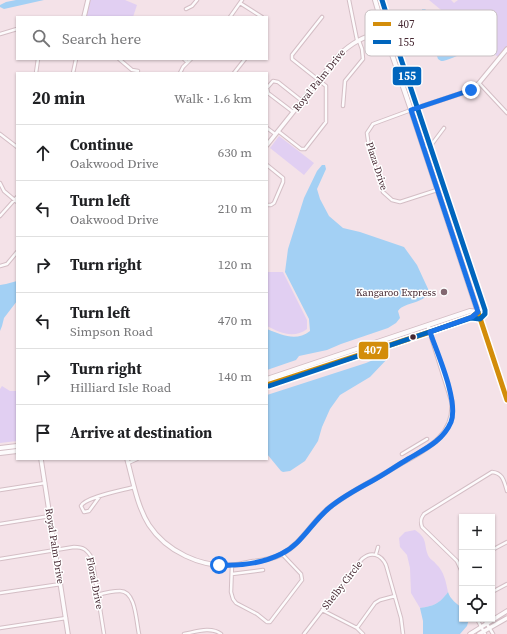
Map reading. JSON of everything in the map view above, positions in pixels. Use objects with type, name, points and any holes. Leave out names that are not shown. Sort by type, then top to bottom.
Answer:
[{"type":"main road","points":[[375,0],[378,10]]},
{"type":"main road","points":[[393,56],[507,400]]},
{"type":"main road","points":[[268,379],[470,312],[478,312]]},
{"type":"main road","points":[[268,385],[430,332],[472,317],[478,312]]},
{"type":"main road","points":[[0,448],[16,446]]},
{"type":"main road","points":[[0,453],[16,451]]},
{"type":"street","points":[[84,16],[88,0]]},
{"type":"street","points":[[186,8],[192,6],[197,0]]},
{"type":"street","points":[[231,16],[242,0]]},
{"type":"street","points":[[343,106],[345,81],[363,59],[362,49],[359,41],[357,40],[349,0]]},
{"type":"street","points":[[240,4],[260,16]]},
{"type":"street","points":[[278,131],[301,149],[305,149],[326,122],[326,86],[292,59],[292,55],[322,17]]},
{"type":"street","points":[[0,34],[16,29]]},
{"type":"street","name":"Royal Palm Drive","points":[[268,144],[347,46],[365,37]]},
{"type":"street","points":[[411,110],[471,90],[479,83],[507,49]]},
{"type":"street","points":[[36,72],[38,60]]},
{"type":"street","points":[[73,72],[76,60]]},
{"type":"street","points":[[120,60],[132,70],[138,71]]},
{"type":"street","points":[[181,72],[187,62],[190,60]]},
{"type":"street","points":[[235,72],[243,60]]},
{"type":"street","points":[[268,87],[273,81],[278,82],[302,101]]},
{"type":"street","points":[[479,83],[507,113]]},
{"type":"street","points":[[268,92],[293,112]]},
{"type":"street","name":"Plaza Drive","points":[[411,110],[373,124],[367,133],[369,147],[383,192],[392,200],[400,202],[438,190]]},
{"type":"street","points":[[423,147],[432,144],[444,128]]},
{"type":"street","points":[[268,129],[275,134]]},
{"type":"street","points":[[0,134],[16,146]]},
{"type":"street","points":[[268,166],[283,178],[283,182],[274,202],[271,205],[268,204]]},
{"type":"street","points":[[0,183],[4,192],[16,201],[0,216]]},
{"type":"street","points":[[0,266],[7,264],[16,253]]},
{"type":"street","points":[[128,461],[141,509],[149,526],[163,541],[184,556],[206,563],[232,566],[274,558],[295,546],[317,519],[329,508],[350,493],[430,446],[445,432],[451,422],[453,412],[452,402],[428,326]]},
{"type":"street","points":[[402,454],[427,439]]},
{"type":"street","name":"Royal Palm Drive","points":[[41,460],[68,634]]},
{"type":"street","points":[[459,564],[457,560],[422,527],[421,518],[424,514],[492,472],[498,473],[502,476],[507,491]]},
{"type":"street","points":[[0,490],[45,483]]},
{"type":"street","points":[[100,496],[89,511],[84,512],[82,510],[81,506],[84,502],[100,496],[135,487]]},
{"type":"street","points":[[0,524],[50,516]]},
{"type":"street","points":[[495,548],[507,542]]},
{"type":"street","name":"Floral Drive","points":[[0,559],[74,547],[82,547],[87,550],[92,558],[104,634]]},
{"type":"street","points":[[378,547],[376,554],[383,559],[386,565],[401,618],[403,634]]},
{"type":"street","points":[[232,566],[231,592],[236,603],[270,622],[302,580],[301,574],[282,554]]},
{"type":"street","name":"Shelby Circle","points":[[304,634],[362,559],[369,554],[376,554]]},
{"type":"street","points":[[232,574],[263,570]]},
{"type":"street","points":[[0,594],[61,584]]},
{"type":"street","points":[[495,590],[507,584]]},
{"type":"street","points":[[97,595],[119,591],[128,592],[132,598],[138,634]]},
{"type":"street","points":[[357,628],[375,603],[395,596]]},
{"type":"street","points":[[322,610],[357,628],[363,634]]},
{"type":"street","points":[[470,634],[507,612]]},
{"type":"street","points":[[0,628],[66,618]]},
{"type":"street","points":[[479,634],[484,633],[490,627],[507,618]]},
{"type":"street","points":[[478,622],[484,633]]},
{"type":"street","points":[[487,623],[493,634]]},
{"type":"street","points":[[184,634],[216,630],[221,634]]},
{"type":"shaded area","points":[[90,0],[125,0],[137,5],[133,16],[86,16]]},
{"type":"shaded area","points":[[429,0],[451,0],[454,3],[458,0],[507,0],[507,46],[498,57],[497,56],[497,10],[441,10]]},
{"type":"shaded area","points":[[279,136],[314,163],[304,175],[270,148]]},
{"type":"shaded area","points":[[268,272],[283,272],[307,320],[307,329],[297,334],[287,334],[268,326]]},
{"type":"shaded area","points":[[2,386],[10,391],[16,391],[16,441],[0,443],[0,389]]},
{"type":"shaded area","points":[[415,530],[422,536],[429,557],[443,573],[448,592],[436,604],[420,608],[411,593],[410,568],[407,555],[400,547],[399,538],[405,532]]},
{"type":"water","points":[[16,0],[44,0],[4,9],[0,7],[0,5],[6,2]]},
{"type":"water","points":[[437,56],[456,56],[443,61],[438,59]]},
{"type":"water","points":[[322,165],[325,165],[326,169],[317,189],[320,199],[329,216],[343,228],[360,232],[404,247],[417,265],[429,291],[423,299],[401,308],[398,311],[400,318],[396,323],[388,328],[327,350],[299,356],[296,360],[268,370],[268,329],[294,337],[310,331],[309,319],[285,272],[288,249],[304,198],[317,171]]},
{"type":"water","points":[[16,281],[16,302],[4,318],[0,331],[0,285]]},
{"type":"water","points":[[389,354],[389,357],[370,377],[340,395],[330,409],[318,441],[305,461],[290,471],[281,471],[268,455],[268,395],[366,363]]},
{"type":"water","points":[[448,592],[452,599],[459,606],[459,622],[468,622],[467,626],[460,634],[423,634],[423,621],[420,608],[436,604]]},
{"type":"transit line","name":"155","points":[[382,0],[385,10]]},
{"type":"transit line","name":"155","points":[[269,386],[471,318],[480,319],[485,314],[485,310],[400,56]]},
{"type":"transit line","name":"407","points":[[478,312],[507,400]]},
{"type":"transit line","name":"407","points":[[268,385],[430,332],[472,317],[478,312]]},
{"type":"place","name":"Kangaroo Express","points":[[444,292]]},
{"type":"route","points":[[219,565],[232,566],[274,558],[295,546],[317,519],[329,508],[350,493],[436,442],[451,422],[453,412],[451,395],[430,332],[472,317],[478,312],[411,110],[471,90]]}]
